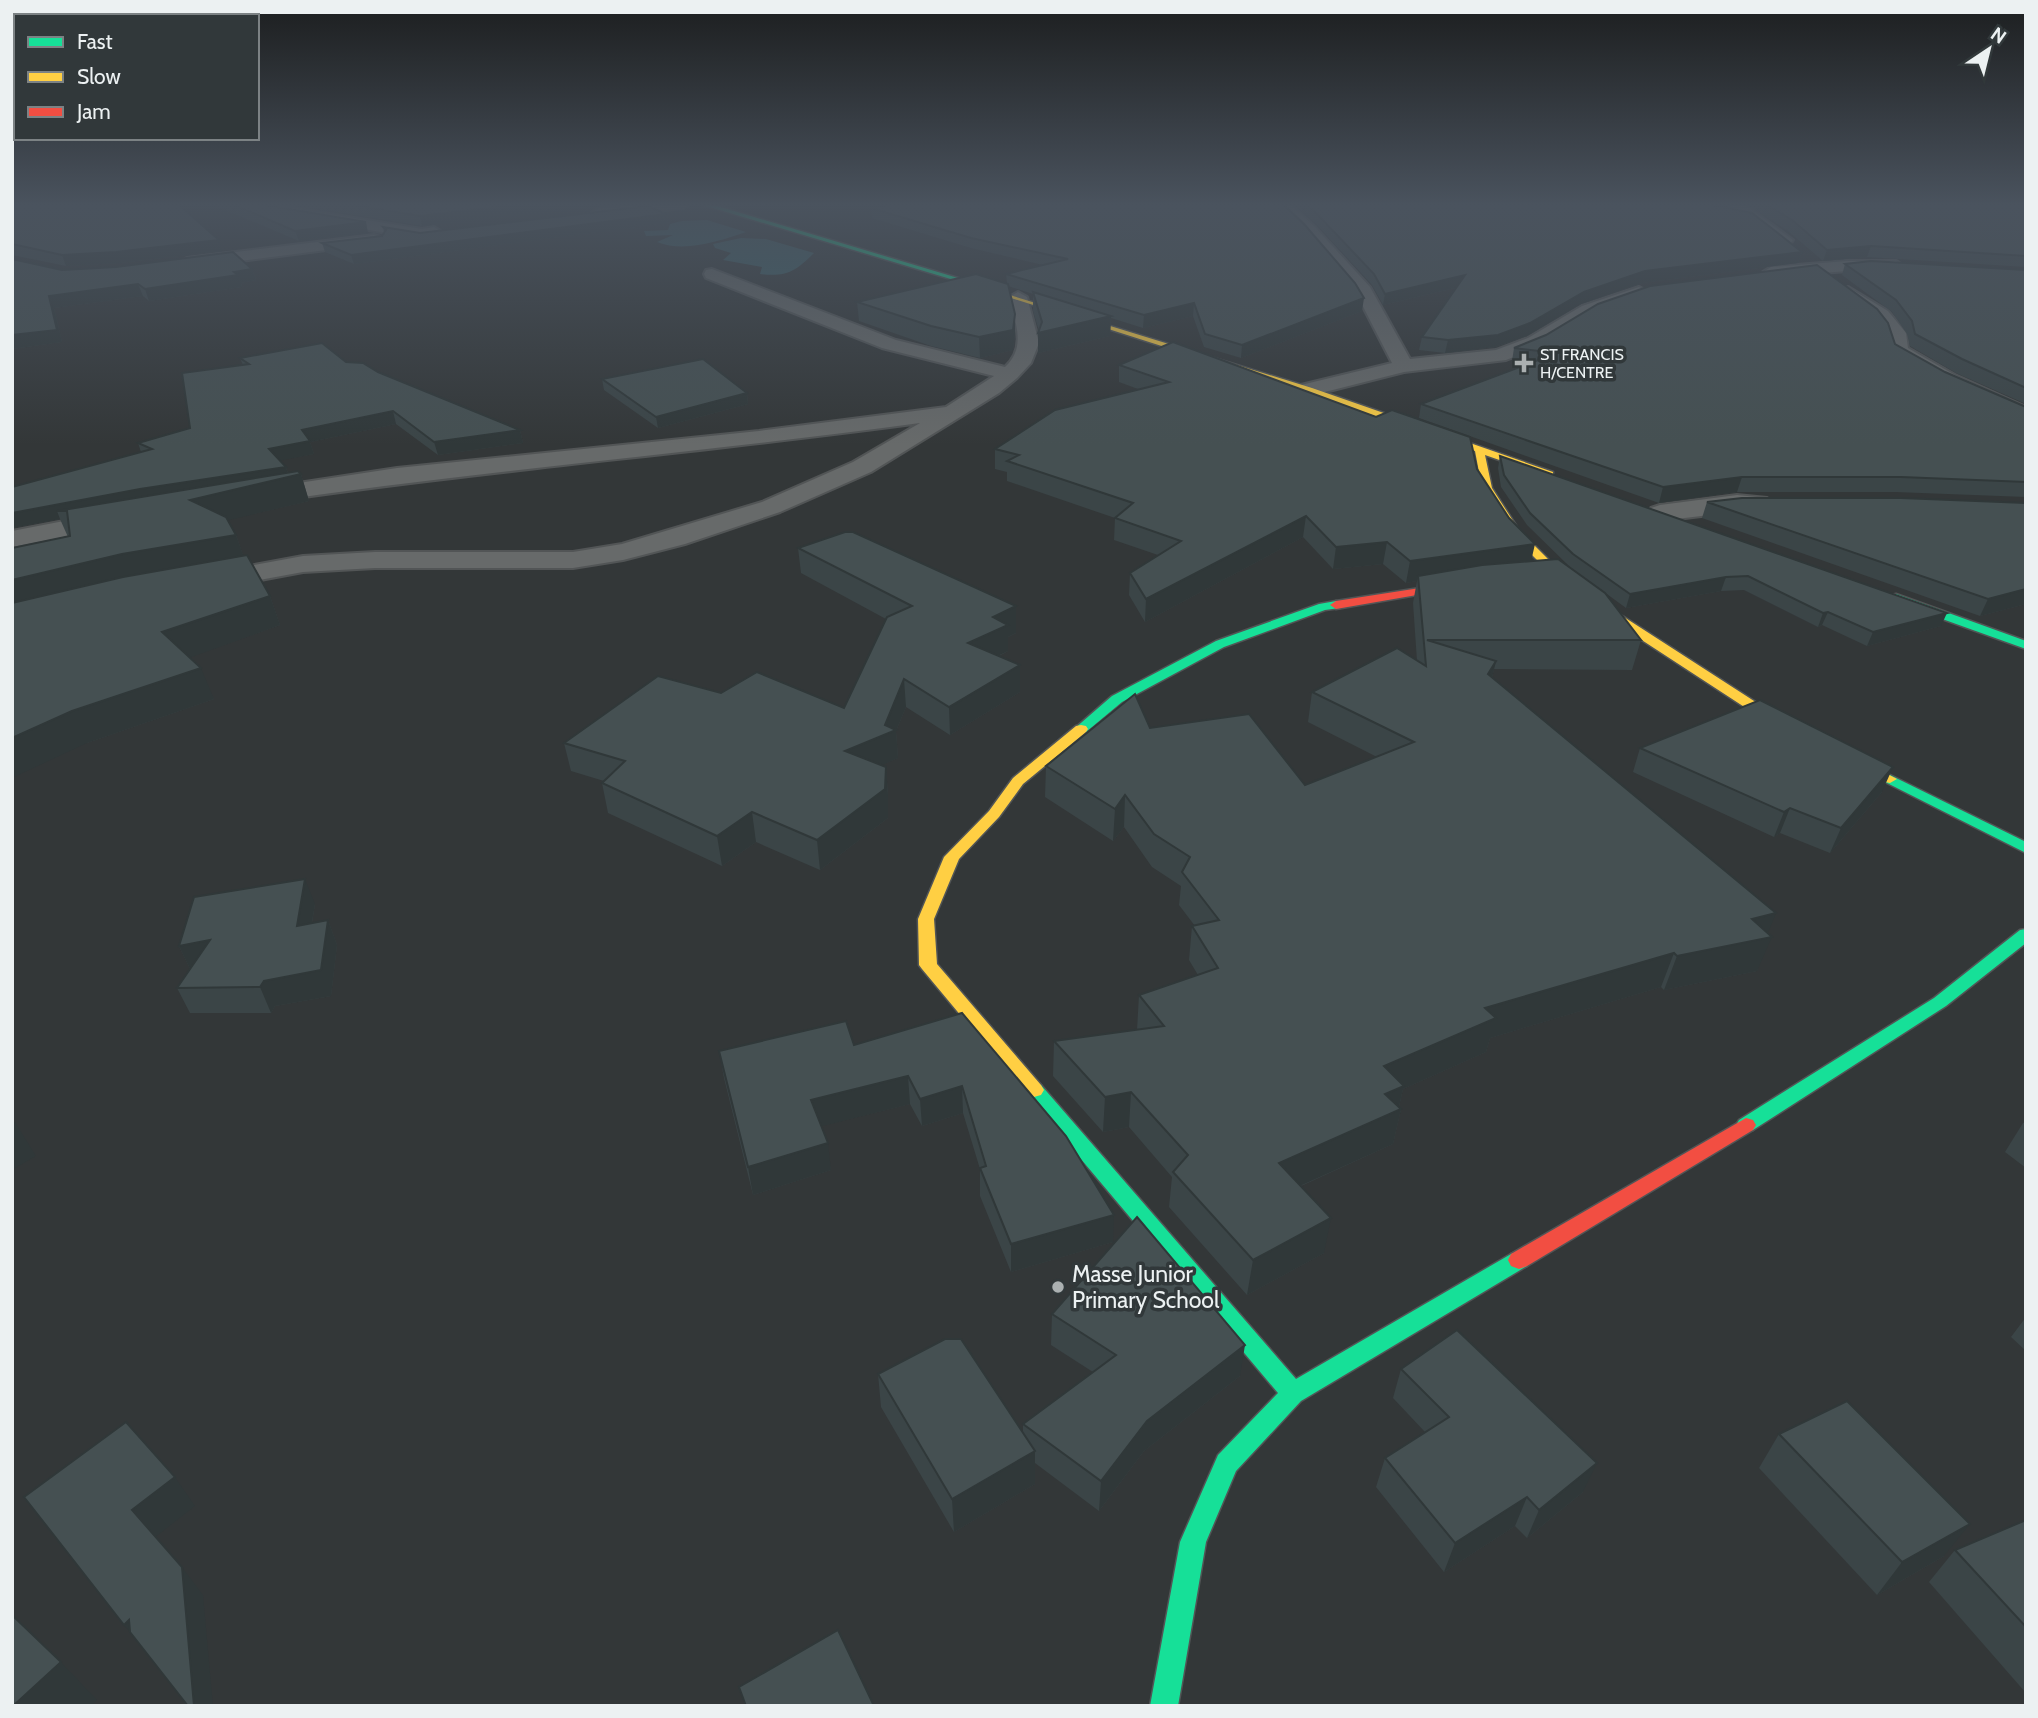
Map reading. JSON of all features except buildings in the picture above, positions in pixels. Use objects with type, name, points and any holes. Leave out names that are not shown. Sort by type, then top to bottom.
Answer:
[{"type":"street","points":[[738,284],[889,344],[1010,374]]},
{"type":"street","points":[[975,284],[1309,390],[1570,481]]},
{"type":"street","points":[[1358,284],[1404,366]]},
{"type":"street","points":[[1839,284],[1881,315],[1896,332],[1898,351],[1948,379],[2026,415]]},
{"type":"street","points":[[1309,390],[1404,366],[1499,356],[1535,342],[1588,310],[1656,289]]},
{"type":"street","points":[[184,585],[303,564],[375,560],[573,560],[622,552],[676,538],[783,502],[862,467],[958,411],[1010,374],[1021,363],[1029,343],[1018,297]]},
{"type":"street","points":[[228,500],[397,475],[760,438],[958,411]]},
{"type":"street","points":[[1479,449],[1488,488],[1515,532],[1558,575],[1589,600],[1777,722],[2026,848]]},
{"type":"street","points":[[1653,511],[1737,503],[1776,503]]},
{"type":"street","points":[[1653,511],[1699,528]]},
{"type":"street","points":[[12,539],[132,516]]},
{"type":"street","points":[[1531,578],[1558,575]]},
{"type":"street","points":[[1293,1393],[928,965],[926,919],[951,857],[994,814],[1018,781],[1117,699],[1220,644],[1323,607],[1476,582]]},
{"type":"street","points":[[1882,593],[2026,645]]},
{"type":"street","points":[[1164,1706],[1193,1542],[1227,1463],[1293,1393],[1732,1134],[1940,1002],[2026,934]]},
{"type":"traffic: fast","points":[[1896,598],[2026,645]]},
{"type":"traffic: fast","points":[[1081,729],[1117,699],[1220,644],[1323,607],[1336,605]]},
{"type":"traffic: fast","points":[[1890,779],[2026,848]]},
{"type":"traffic: fast","points":[[1746,1125],[1940,1002],[2026,934]]},
{"type":"traffic: fast","points":[[1034,1090],[1293,1393]]},
{"type":"traffic: fast","points":[[1164,1706],[1193,1542],[1227,1463],[1293,1393],[1519,1260]]},
{"type":"traffic: slow","points":[[973,284],[1309,390],[1549,474]]},
{"type":"traffic: slow","points":[[1479,449],[1487,488],[1515,532],[1558,575],[1589,600],[1777,722],[1890,779]]},
{"type":"traffic: slow","points":[[1034,1090],[928,965],[926,919],[952,857],[994,814],[1018,781],[1081,729]]},
{"type":"traffic: jam","points":[[1336,605],[1465,584]]},
{"type":"traffic: jam","points":[[1519,1260],[1746,1125]]},
{"type":"place","name":"ST FRANCIS H/CENTRE","points":[[1524,363]]},
{"type":"place","name":"Masse Junior Primary School","points":[[1058,1287]]}]
